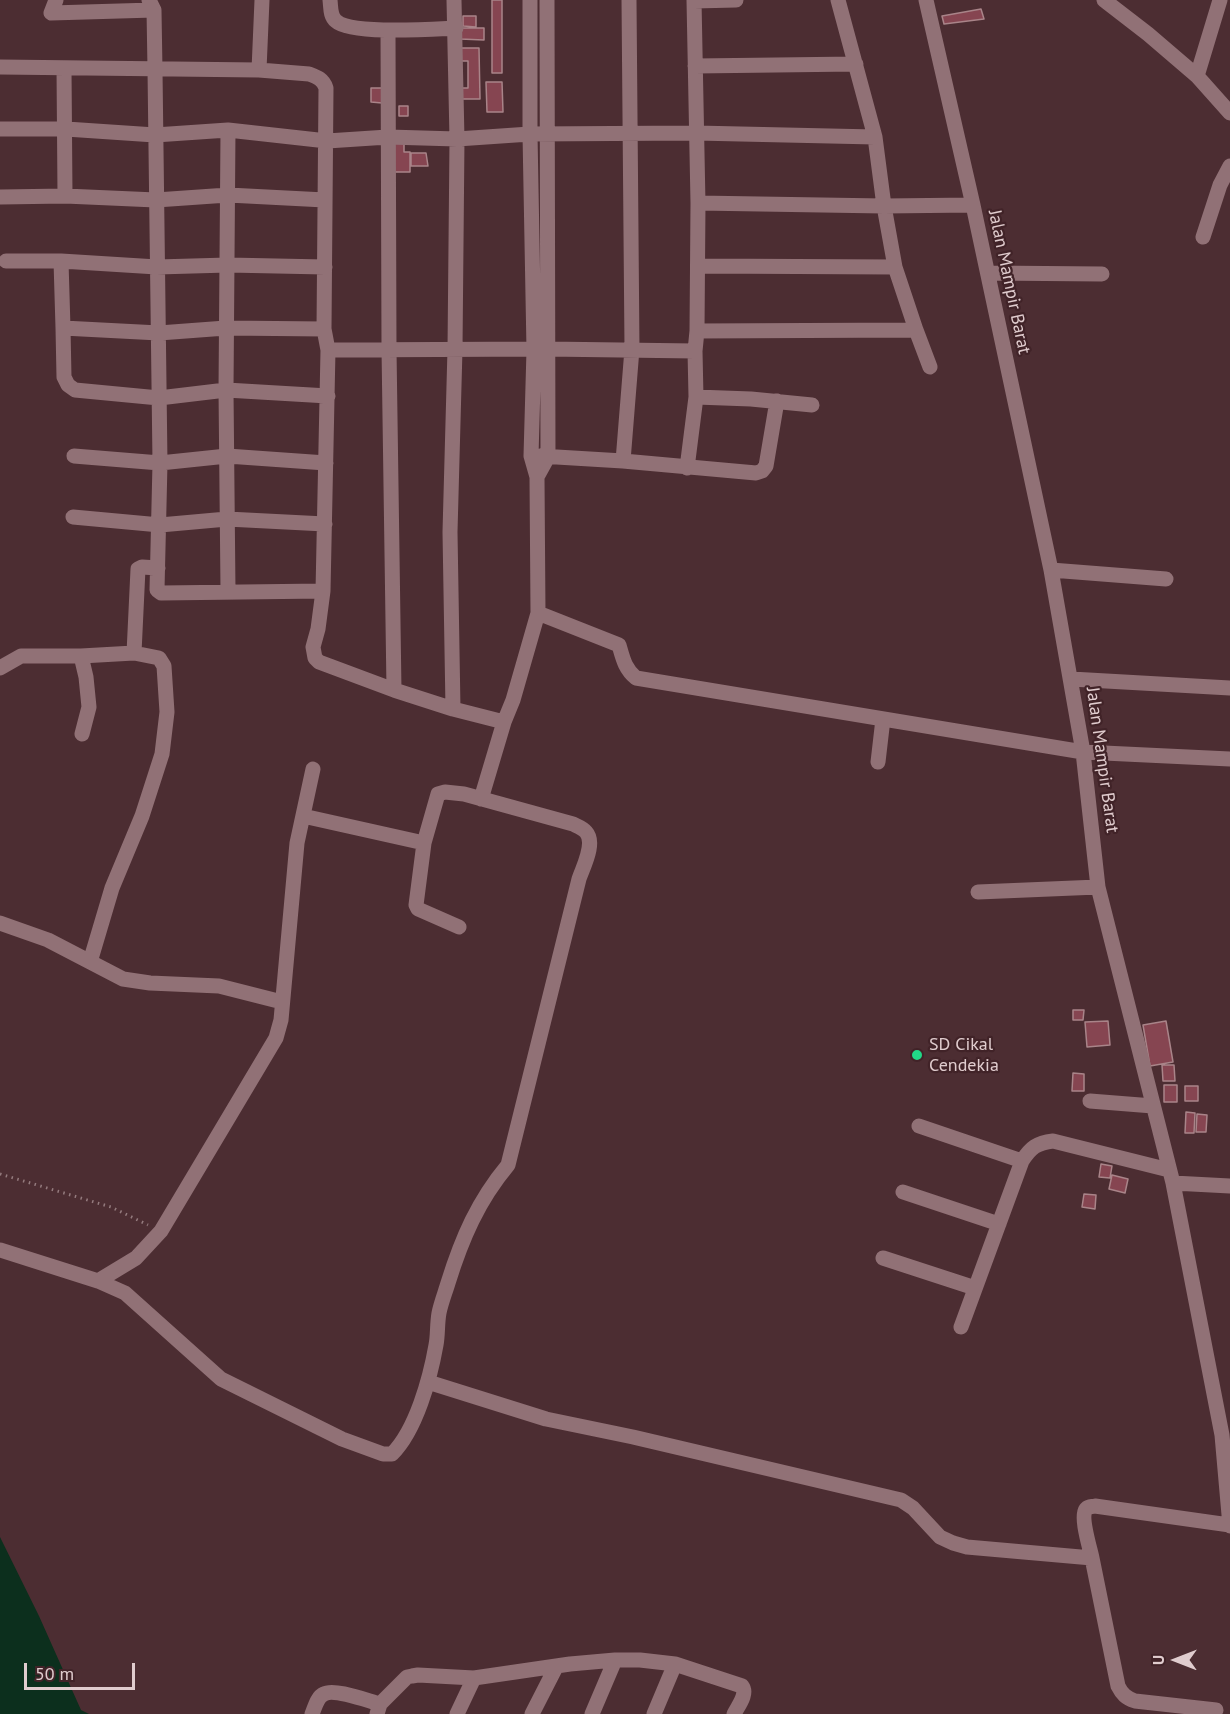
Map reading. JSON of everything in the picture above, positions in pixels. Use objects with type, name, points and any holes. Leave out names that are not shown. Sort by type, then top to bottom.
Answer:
[{"type":"street","points":[[56,0],[51,13],[151,5],[155,70],[159,333],[160,525],[156,587],[161,593],[323,591]]},
{"type":"street","points":[[259,70],[262,0]]},
{"type":"street","points":[[330,0],[332,15],[341,25],[388,31],[456,28]]},
{"type":"street","points":[[453,709],[450,532],[458,140],[454,0]]},
{"type":"street","points":[[530,0],[530,135],[548,457],[537,477]]},
{"type":"street","points":[[481,799],[538,613],[537,477],[531,456],[541,350],[548,135],[547,0]]},
{"type":"street","points":[[623,461],[632,349],[629,0]]},
{"type":"street","points":[[687,468],[696,397],[698,266],[694,0],[736,0]]},
{"type":"street","points":[[838,0],[875,137],[895,267],[930,367]]},
{"type":"street","name":"Jalan Mampir Barat","points":[[926,0],[988,273],[1051,570],[1083,752],[1098,887],[1171,1177],[1226,1435],[1230,1526]]},
{"type":"street","points":[[1104,0],[1197,76],[1230,113]]},
{"type":"street","points":[[1197,76],[1220,0]]},
{"type":"street","points":[[388,31],[389,349],[394,690]]},
{"type":"street","points":[[695,66],[856,64]]},
{"type":"street","points":[[0,67],[259,70],[309,74],[324,82],[327,141],[324,329],[328,350],[323,591],[313,647],[315,658],[325,665],[394,690],[504,722]]},
{"type":"street","points":[[64,68],[65,196]]},
{"type":"street","points":[[0,129],[66,129],[155,135],[228,130],[327,141],[388,137],[458,140],[530,135],[696,132],[875,137]]},
{"type":"street","points":[[228,130],[226,328],[228,591]]},
{"type":"street","points":[[1203,237],[1220,185],[1230,165]]},
{"type":"street","points":[[1,197],[65,196],[156,200],[228,195],[325,200]]},
{"type":"street","points":[[698,203],[973,205]]},
{"type":"street","points":[[6,261],[61,261],[157,267],[228,265],[325,267]]},
{"type":"street","points":[[61,261],[64,377],[68,385],[75,390],[159,398],[226,390],[327,396]]},
{"type":"street","points":[[698,266],[895,267]]},
{"type":"street","points":[[988,273],[1102,274]]},
{"type":"street","points":[[63,328],[159,333],[226,328],[324,329]]},
{"type":"street","points":[[697,331],[916,330]]},
{"type":"street","points":[[328,350],[632,349],[695,351]]},
{"type":"street","points":[[696,397],[812,405]]},
{"type":"street","points":[[531,456],[623,461],[756,473],[762,471],[766,466],[777,401]]},
{"type":"street","points":[[74,456],[160,463],[227,456],[326,463]]},
{"type":"street","points":[[73,517],[160,525],[227,519],[325,524]]},
{"type":"street","points":[[134,653],[138,569],[158,568]]},
{"type":"street","points":[[1051,570],[1166,579]]},
{"type":"street","points":[[538,613],[620,645],[628,672],[636,678],[1083,752],[1230,759]]},
{"type":"street","points":[[0,668],[21,656],[134,653],[159,658],[164,666],[167,712],[162,754],[142,816],[112,888],[90,962]]},
{"type":"street","points":[[81,656],[86,677],[88,707],[82,734]]},
{"type":"street","points":[[1071,679],[1230,688]]},
{"type":"street","points":[[878,762],[883,719]]},
{"type":"street","points":[[98,1281],[136,1258],[161,1231],[276,1038],[281,1020],[297,843],[313,769]]},
{"type":"street","points":[[0,1250],[98,1281],[125,1293],[222,1379],[342,1439],[383,1455],[392,1455],[406,1438],[428,1382],[439,1313],[457,1253],[480,1203],[508,1165],[545,1010],[589,849],[590,840],[586,832],[573,824],[481,799],[452,793],[438,794],[424,843],[416,905],[418,909],[459,927]]},
{"type":"street","points":[[303,816],[424,843]]},
{"type":"street","points":[[978,892],[1098,887]]},
{"type":"street","points":[[0,922],[48,940],[123,979],[150,983],[219,986],[282,1002]]},
{"type":"street","points":[[1089,1101],[1153,1106]]},
{"type":"street","points":[[919,1126],[1022,1161]]},
{"type":"street","points":[[961,1327],[1022,1161],[1030,1148],[1039,1142],[1053,1141],[1171,1177],[1230,1186]]},
{"type":"street","points":[[903,1192],[999,1224]]},
{"type":"street","points":[[883,1258],[975,1288]]},
{"type":"street","points":[[428,1382],[546,1419],[633,1437],[901,1500],[914,1508],[940,1537],[960,1545],[1092,1558]]},
{"type":"street","points":[[1215,1710],[1135,1701],[1128,1699],[1121,1692],[1083,1517],[1085,1510],[1095,1506],[1230,1526]]},
{"type":"street","points":[[592,1714],[615,1660]]},
{"type":"street","points":[[312,1714],[318,1698],[325,1693],[336,1693],[379,1709],[407,1677],[412,1676],[474,1678],[570,1664],[640,1660],[675,1664],[742,1686],[744,1694],[734,1714]]},
{"type":"street","points":[[654,1714],[675,1664]]},
{"type":"street","points":[[532,1714],[556,1667]]},
{"type":"street","points":[[457,1714],[474,1678]]},
{"type":"path","points":[[0,1174],[111,1207],[161,1231]]},
{"type":"shaded area","points":[[0,1537],[39,1616],[81,1710],[89,1714],[0,1714]]},
{"type":"building","points":[[492,0],[502,0],[502,73],[492,73]]},
{"type":"building","points":[[981,9],[984,19],[944,24],[942,16]]},
{"type":"building","points":[[463,16],[476,16],[476,27],[463,26]]},
{"type":"building","points":[[461,28],[484,28],[484,40],[460,39]]},
{"type":"building","points":[[459,48],[479,48],[480,99],[459,99],[459,88],[468,88],[468,61],[459,61]]},
{"type":"building","points":[[486,82],[502,82],[503,112],[487,112]]},
{"type":"building","points":[[371,88],[383,88],[382,103],[371,102]]},
{"type":"building","points":[[399,106],[408,106],[408,116],[399,116]]},
{"type":"building","points":[[391,141],[404,141],[404,152],[410,152],[410,172],[390,172]]},
{"type":"building","points":[[411,153],[426,153],[428,166],[411,166]]},
{"type":"building","points":[[1073,1010],[1084,1010],[1083,1020],[1073,1020]]},
{"type":"building","points":[[1108,1021],[1110,1045],[1087,1047],[1085,1022]]},
{"type":"building","points":[[1166,1021],[1173,1062],[1150,1066],[1143,1025]]},
{"type":"building","points":[[1162,1065],[1174,1065],[1175,1081],[1163,1081]]},
{"type":"building","points":[[1073,1073],[1084,1074],[1084,1091],[1072,1091]]},
{"type":"building","points":[[1164,1085],[1177,1085],[1177,1102],[1164,1102]]},
{"type":"building","points":[[1185,1086],[1198,1086],[1198,1101],[1185,1101]]},
{"type":"building","points":[[1186,1112],[1195,1113],[1194,1133],[1185,1133]]},
{"type":"building","points":[[1197,1114],[1207,1115],[1206,1132],[1196,1132]]},
{"type":"building","points":[[1101,1164],[1112,1166],[1110,1178],[1099,1177]]},
{"type":"building","points":[[1112,1175],[1128,1179],[1125,1193],[1109,1189]]},
{"type":"building","points":[[1084,1194],[1096,1195],[1095,1209],[1082,1207]]},
{"type":"place","name":"SD Cikal Cendekia","points":[[917,1055]]}]
